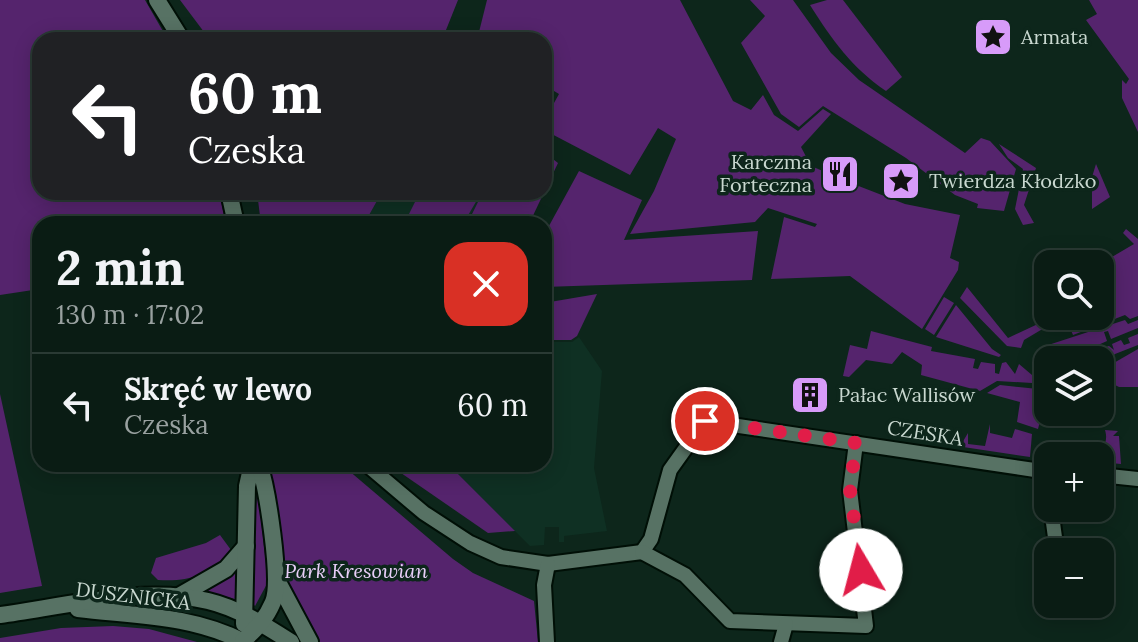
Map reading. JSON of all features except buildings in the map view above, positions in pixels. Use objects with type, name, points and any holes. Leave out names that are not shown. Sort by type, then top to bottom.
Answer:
[{"type":"street","points":[[157,0],[177,32]]},
{"type":"street","name":"CZESKA","points":[[642,552],[651,539],[670,470],[705,421],[856,443],[1034,475]]},
{"type":"street","points":[[375,472],[424,513],[482,550],[518,562],[548,564],[642,552],[685,575],[730,621],[866,626],[850,490],[856,443]]},
{"type":"street","points":[[244,642],[247,486],[250,472]]},
{"type":"street","points":[[244,642],[262,623],[275,598],[276,577],[266,484],[262,472]]},
{"type":"street","points":[[1114,476],[1138,479]]},
{"type":"street","points":[[179,596],[226,569],[246,546]]},
{"type":"street","points":[[547,642],[544,585],[548,564]]},
{"type":"street","points":[[276,577],[295,619],[310,642]]},
{"type":"street","name":"DUSZNICKA","points":[[0,615],[126,597],[179,596],[210,601],[262,623],[291,642]]},
{"type":"street","name":"DUSZNICKA","points":[[63,608],[183,620],[218,629],[244,642]]},
{"type":"street","points":[[781,642],[786,624]]},
{"type":"shaded area","points":[[378,200],[480,200],[470,216],[368,216]]},
{"type":"shaded area","points":[[579,337],[602,371],[594,468],[607,531],[564,536],[564,542],[559,542],[559,527],[545,527],[544,545],[530,546],[456,472],[552,472],[552,342],[572,342]]},
{"type":"green space","points":[[0,0],[145,0],[163,32],[32,32],[32,200],[221,200],[224,216],[32,216],[32,290],[0,295]]},
{"type":"green space","points":[[180,0],[458,0],[445,32],[204,32]]},
{"type":"green space","points":[[487,0],[680,0],[733,101],[751,110],[763,95],[774,115],[798,131],[823,109],[831,114],[801,147],[811,166],[905,204],[960,215],[950,258],[959,262],[958,270],[922,329],[850,276],[771,279],[784,217],[815,227],[817,224],[768,208],[755,222],[630,234],[654,191],[676,139],[658,128],[630,175],[552,134],[552,107],[559,94],[552,90],[552,32],[479,32]]},
{"type":"green space","points":[[750,0],[793,0],[831,53],[859,80],[965,153],[981,138],[990,141],[1016,169],[1004,211],[977,208],[978,204],[955,195],[906,158],[823,106],[799,127],[781,114],[741,43],[765,16]]},
{"type":"green space","points":[[843,0],[902,77],[886,91],[863,73],[844,52],[810,5]]},
{"type":"green space","points":[[1089,0],[1138,0],[1138,132],[1122,98],[1122,80],[1126,84],[1129,79],[1086,20],[1097,14]]},
{"type":"green space","points":[[999,144],[1036,168],[1024,205],[1034,223],[1023,225],[1015,209],[1023,169],[1008,158]]},
{"type":"green space","points":[[552,158],[558,163],[552,176]]},
{"type":"green space","points":[[1096,164],[1110,197],[1092,209],[1092,177]]},
{"type":"green space","points":[[579,171],[642,200],[624,240],[758,231],[752,280],[552,287],[552,220]]},
{"type":"green space","points":[[258,200],[378,200],[368,216],[260,216]]},
{"type":"green space","points":[[416,200],[477,200],[468,216],[408,216]]},
{"type":"green space","points":[[479,200],[540,200],[533,216],[471,216]]},
{"type":"green space","points":[[1126,229],[1138,239],[1138,316],[1130,319],[1125,315],[1114,319],[1114,256],[1134,244],[1123,233]]},
{"type":"green space","points":[[967,287],[1008,338],[1034,326],[1034,330],[1041,330],[1024,340],[1021,348],[1007,346],[960,298]]},
{"type":"green space","points":[[597,294],[577,336],[571,340],[552,340],[552,302]]},
{"type":"green space","points":[[944,297],[954,303],[934,335],[925,329]]},
{"type":"green space","points":[[956,305],[992,349],[1001,355],[999,357],[936,337]]},
{"type":"green space","points":[[1125,320],[1128,324],[1138,320],[1138,328],[1111,339],[1108,331],[1104,332],[1107,341],[1096,346],[1045,346],[1094,330],[1114,330],[1114,324]]},
{"type":"green space","points":[[871,331],[932,347],[931,351],[975,359],[973,368],[978,369],[981,362],[995,364],[995,373],[999,374],[1002,363],[1006,362],[1015,374],[1019,364],[1032,375],[1034,372],[1034,383],[997,381],[980,391],[921,375],[922,365],[902,352],[892,364],[866,360],[849,377],[843,376],[850,345],[867,349]]},
{"type":"green space","points":[[1138,334],[1138,345],[1115,354],[1112,344],[1121,340],[1124,345],[1130,343],[1128,338]]},
{"type":"green space","points":[[1138,349],[1138,387],[1114,384],[1114,363]]},
{"type":"green space","points":[[1000,385],[1034,389],[1034,426],[1039,426],[1038,429],[1017,422],[1020,402],[987,393]]},
{"type":"green space","points":[[0,394],[42,586],[0,593]]},
{"type":"green space","points":[[990,424],[990,433],[1012,438],[1015,429],[1032,434],[1030,457],[950,445],[923,435],[922,439],[918,438],[924,425],[924,433],[962,443],[968,433],[968,444],[985,446]]},
{"type":"green space","points":[[1105,430],[1118,431],[1113,436],[1119,436],[1121,464],[1114,463],[1114,442],[1105,442]]},
{"type":"green space","name":"Park Kresowian","points":[[270,472],[350,472],[453,559],[473,573],[534,601],[538,642],[320,642],[295,602],[276,535]]},
{"type":"green space","points":[[400,472],[456,472],[515,531],[488,533]]},
{"type":"green space","points":[[257,484],[268,582],[255,606],[252,603]]},
{"type":"green space","points":[[220,535],[231,550],[208,571],[190,578],[169,580],[158,580],[151,573],[156,558],[206,543]]},
{"type":"green space","points":[[235,569],[239,570],[238,600],[209,592],[207,588]]},
{"type":"green space","points":[[113,626],[149,629],[197,642],[0,642],[0,638],[61,628]]},
{"type":"place","name":"Armata","points":[[993,37]]},
{"type":"place","name":"Karczma Forteczna","points":[[840,174]]},
{"type":"place","name":"Twierdza Kłodzko","points":[[901,181]]},
{"type":"place","name":"Pałac Wallisów","points":[[810,395]]},
{"type":"route","points":[[705,421],[856,443],[850,490],[861,570]]}]
